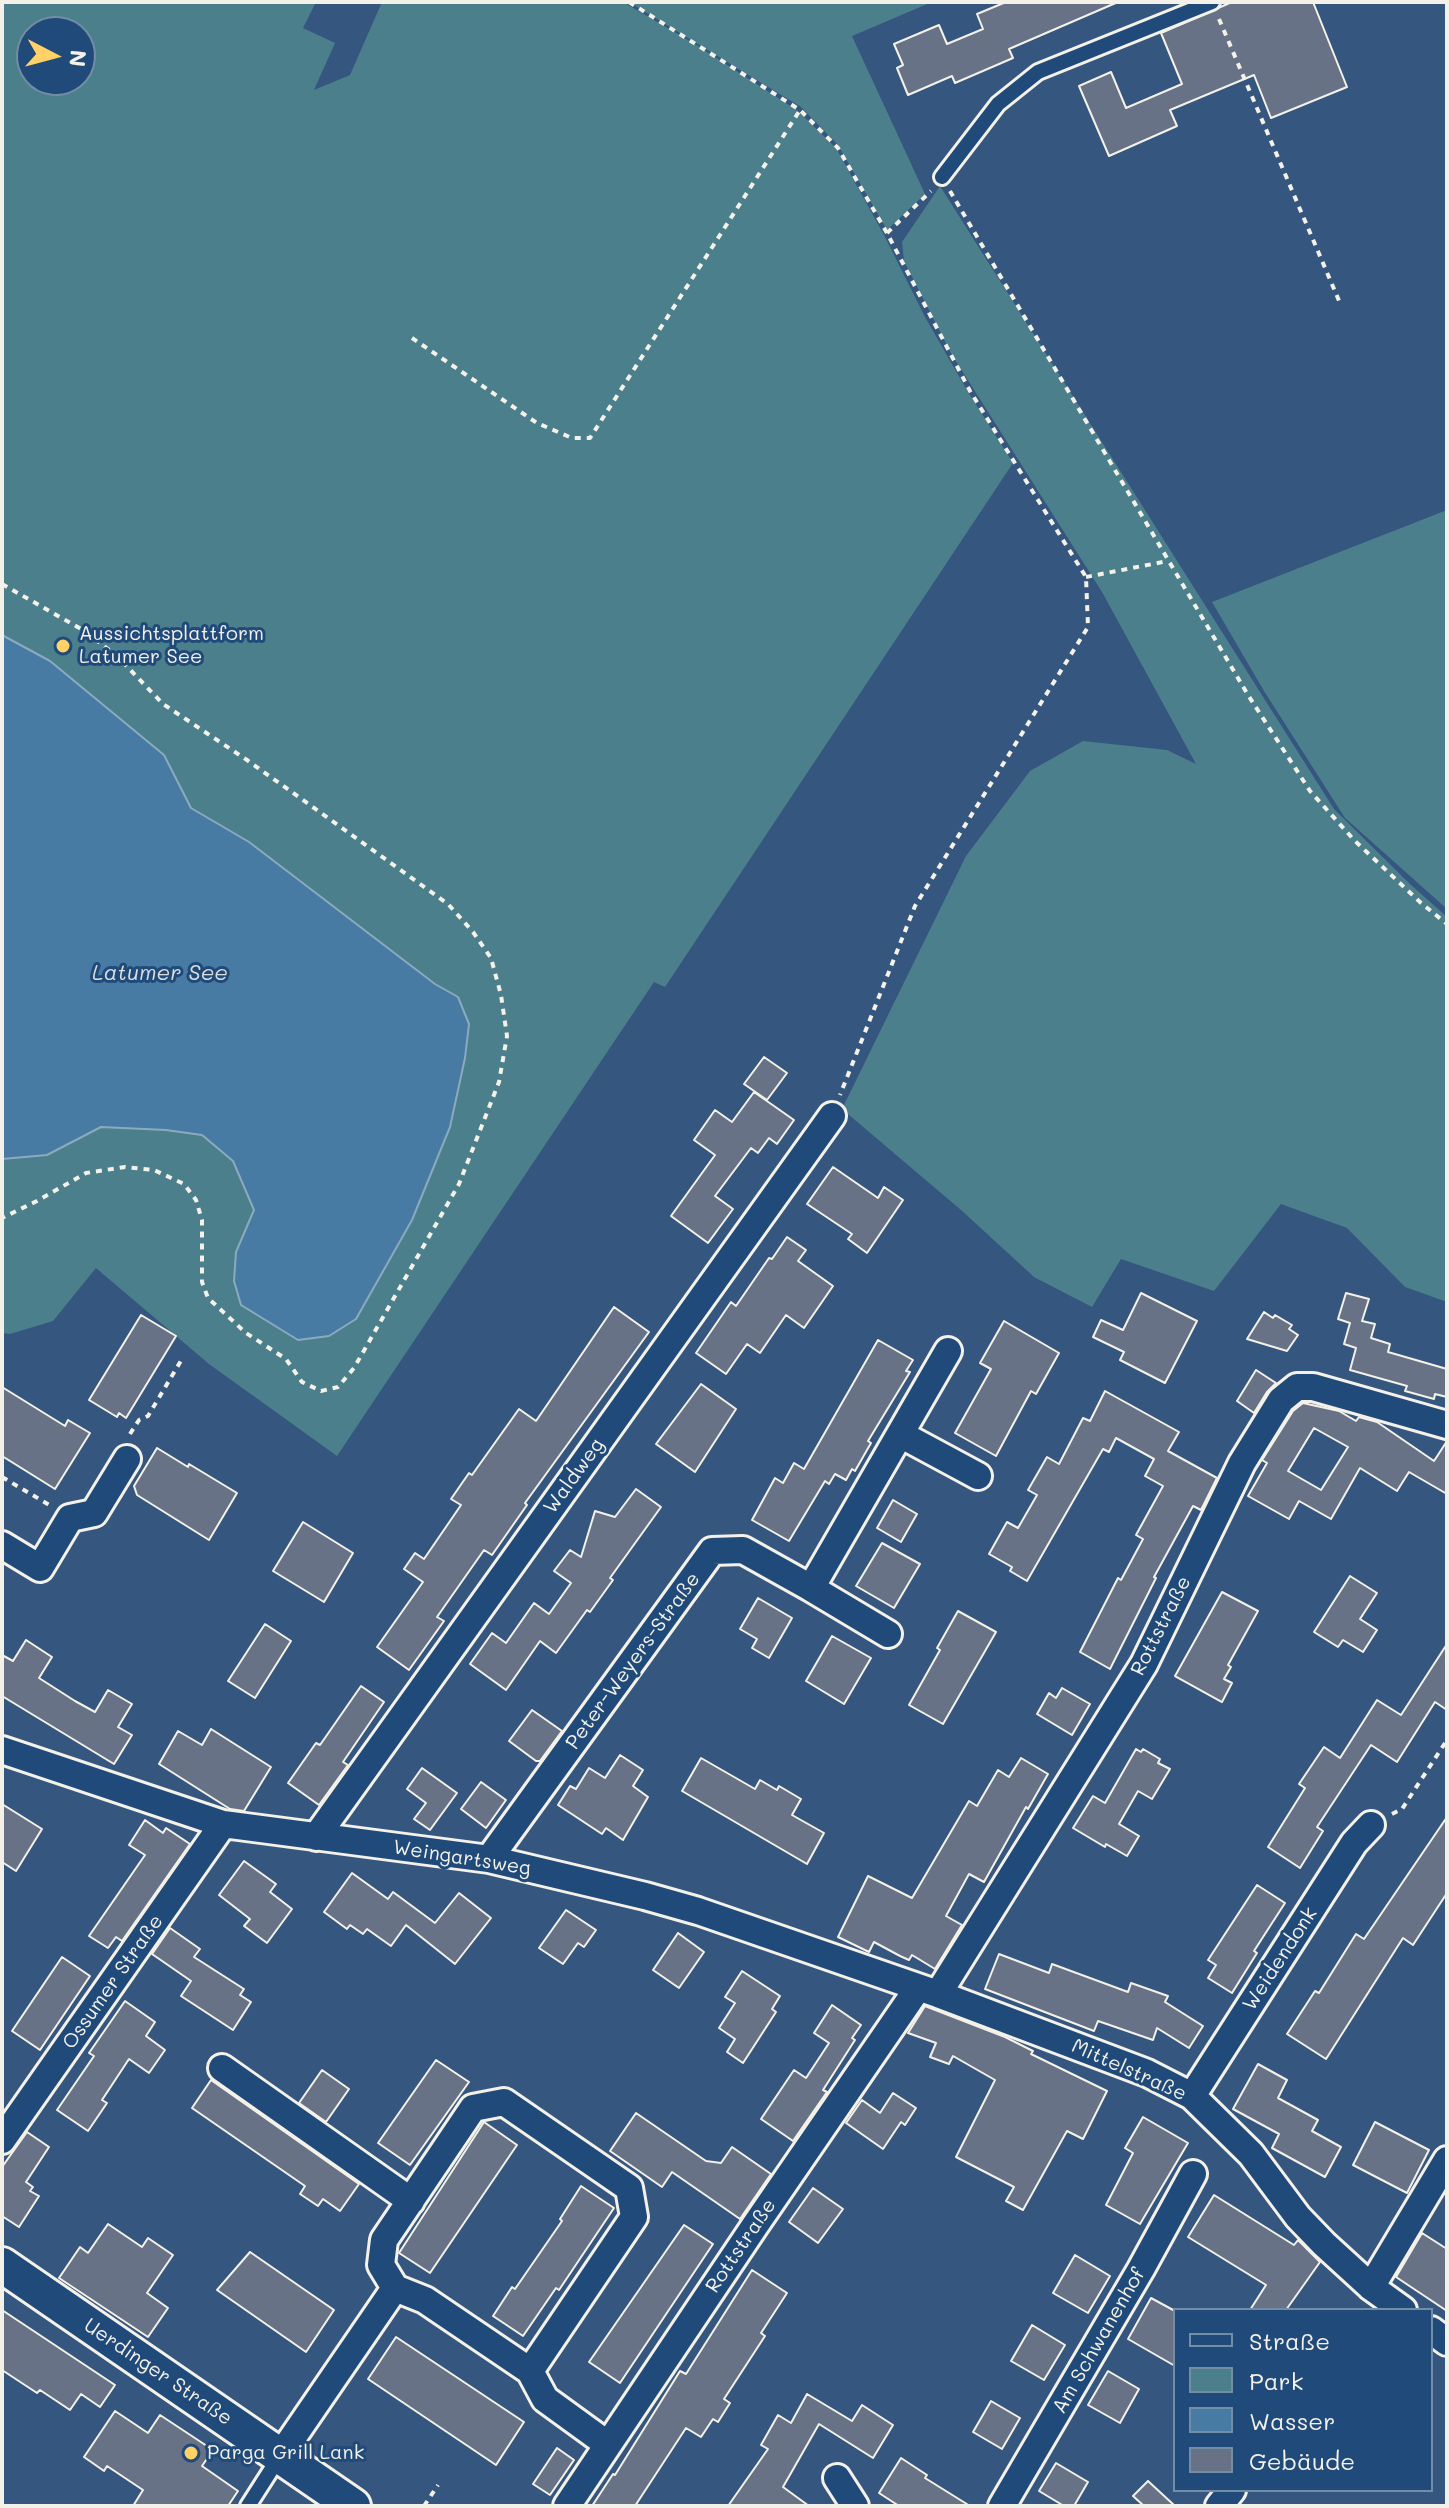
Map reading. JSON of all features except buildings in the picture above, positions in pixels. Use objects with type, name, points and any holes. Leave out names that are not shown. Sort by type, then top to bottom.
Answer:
[{"type":"street","name":"Waldweg","points":[[316,1837],[832,1116]]},
{"type":"street","points":[[811,1588],[948,1351]]},
{"type":"street","name":"Rottstraße","points":[[567,2506],[607,2444],[928,1991],[1144,1664],[1242,1463],[1281,1400],[1297,1387],[1313,1387],[1447,1425]]},
{"type":"street","points":[[900,1434],[978,1476]]},
{"type":"street","points":[[2,1545],[40,1568],[70,1518],[94,1513],[124,1447]]},
{"type":"street","name":"Peter-Weyers-Straße","points":[[489,1859],[712,1551],[743,1550],[888,1634]]},
{"type":"street","name":"Weingartsweg","points":[[2,1750],[223,1824],[489,1859],[631,1892],[698,1911],[928,1991]]},
{"type":"street","name":"Ossumer Straße","points":[[2,2140],[223,1824]]},
{"type":"street","name":"Weidendonk","points":[[1192,2096],[1354,1843],[1371,1825]]},
{"type":"street","name":"Mittelstraße","points":[[928,1991],[1147,2073],[1192,2096],[1251,2154],[1298,2217],[1371,2287],[1400,2308]]},
{"type":"street","points":[[222,2068],[411,2201]]},
{"type":"street","points":[[530,2371],[634,2217],[629,2188],[504,2102],[473,2108],[384,2240],[381,2265],[395,2288],[425,2300],[530,2371],[545,2399],[607,2444]]},
{"type":"street","points":[[1371,2287],[1447,2160]]},
{"type":"street","name":"Am Schwanenhof","points":[[1002,2506],[1193,2174]]},
{"type":"street","name":"Uerdinger Straße","points":[[2,2265],[353,2506]]},
{"type":"street","points":[[280,2456],[395,2288]]},
{"type":"street","points":[[837,2478],[855,2506]]},
{"type":"lane","points":[[942,177],[998,104],[1038,72],[1212,2]]},
{"type":"lane","points":[[248,2506],[280,2456]]},
{"type":"path","points":[[629,2],[800,110],[838,148],[887,233],[970,391],[1086,577],[1088,627],[915,906],[832,1116]]},
{"type":"path","points":[[1212,2],[1340,303]]},
{"type":"path","points":[[412,338],[537,423],[572,438],[590,438],[800,110]]},
{"type":"path","points":[[887,233],[942,177],[1248,695],[1310,791],[1355,841],[1447,924]]},
{"type":"path","points":[[1086,577],[1168,561]]},
{"type":"path","points":[[2,584],[81,629],[116,655],[163,704],[247,760],[448,904],[491,958],[507,1036],[499,1082],[459,1184],[354,1368],[338,1387],[321,1391],[302,1382],[286,1359],[246,1333],[208,1298],[202,1282],[202,1220],[196,1200],[184,1184],[154,1170],[125,1167],[86,1173],[2,1218]]},
{"type":"path","points":[[124,1447],[139,1420],[148,1416],[182,1359]]},
{"type":"path","points":[[2,1477],[70,1518]]},
{"type":"path","points":[[1371,1825],[1402,1809],[1447,1740]]},
{"type":"path","points":[[424,2506],[438,2485]]},
{"type":"green space","points":[[2,2],[316,2],[303,28],[335,43],[314,90],[350,75],[382,2],[623,2],[695,44],[798,111],[836,148],[925,317],[1013,463],[665,987],[654,982],[337,1456],[209,1364],[96,1268],[53,1321],[10,1334],[2,1333],[2,1159],[47,1155],[101,1127],[202,1135],[233,1161],[254,1210],[236,1252],[329,1336],[356,1319],[412,1220],[450,1127],[469,1024],[458,997],[436,984],[249,842],[191,808],[164,755],[50,661],[2,635]]},
{"type":"green space","points":[[629,2],[932,2],[852,36],[925,194],[887,230],[838,145],[801,107]]},
{"type":"green space","points":[[940,186],[1334,809],[1447,917],[1447,1302],[1405,1287],[1347,1228],[1281,1204],[1214,1291],[1121,1259],[1092,1307],[1034,1277],[842,1109],[966,856],[1030,771],[1083,741],[1167,750],[1196,764],[1102,592],[952,355],[904,261],[902,242]]},
{"type":"green space","points":[[1447,510],[1447,909],[1345,818],[1212,602]]},
{"type":"water","name":"Latumer See","points":[[2,635],[50,661],[164,755],[191,808],[249,842],[435,984],[458,997],[469,1024],[450,1127],[412,1220],[356,1319],[329,1336],[298,1340],[241,1305],[234,1281],[236,1252],[254,1210],[233,1161],[202,1135],[101,1127],[47,1155],[2,1159]]},
{"type":"place","name":"Aussichtsplattform Latumer See","points":[[63,646]]},
{"type":"place","name":"Parga Grill Lank","points":[[191,2453]]}]
